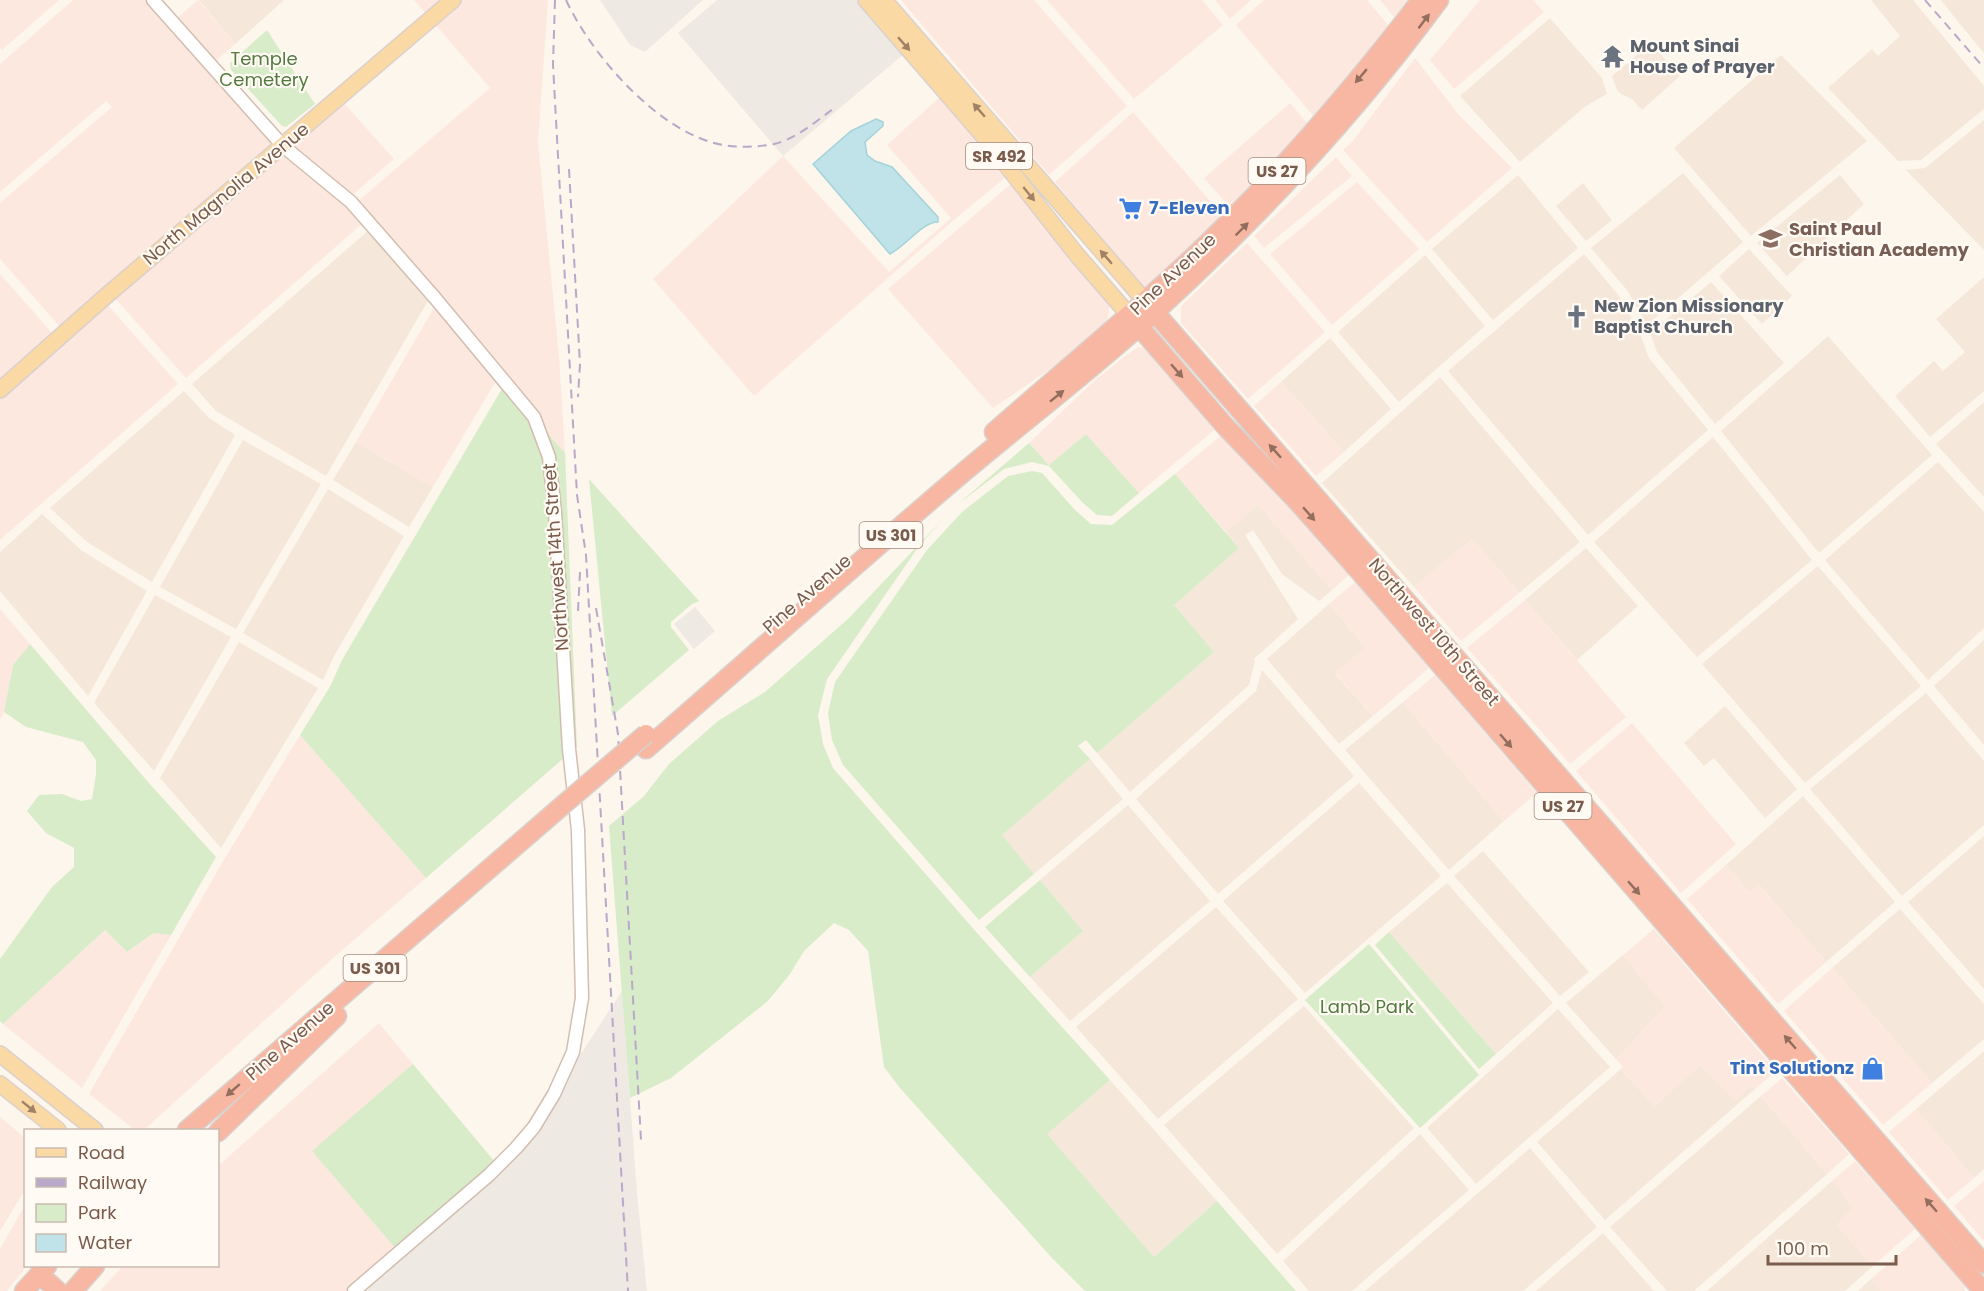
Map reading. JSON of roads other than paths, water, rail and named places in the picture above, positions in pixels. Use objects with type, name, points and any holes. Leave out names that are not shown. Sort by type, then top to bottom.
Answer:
[{"type":"highway","name":"Pine Avenue","points":[[1150,307],[1317,128],[1422,0]]},
{"type":"highway","name":"Pine Avenue","points":[[190,1129],[269,1069],[1242,229],[1327,139],[1377,81],[1439,0]]},
{"type":"highway","name":"Northwest 10th Street","points":[[1150,307],[1984,1264]]},
{"type":"highway","name":"Northwest 10th Street","points":[[1134,321],[1225,426],[1353,564],[1983,1291]]},
{"type":"highway","name":"Pine Avenue","points":[[219,1131],[269,1069]]},
{"type":"highway","points":[[73,1291],[94,1267]]},
{"type":"highway","points":[[24,1291],[43,1270],[58,1291]]},
{"type":"main road","name":"North Magnolia Avenue","points":[[0,390],[104,297],[453,0]]},
{"type":"main road","name":"SR 492","points":[[866,0],[981,133],[1082,261],[1134,321]]},
{"type":"main road","name":"Northwest 10th Street","points":[[884,0],[1150,307]]},
{"type":"main road","points":[[0,1054],[93,1129]]},
{"type":"main road","points":[[0,1067],[23,1073]]},
{"type":"main road","points":[[0,1084],[56,1129]]},
{"type":"street","name":"Northwest 14th Street","points":[[153,0],[283,146],[351,202],[435,298],[534,417],[549,457],[555,512],[569,749],[578,830],[582,998],[573,1052],[554,1094],[534,1127],[489,1174],[354,1291]]},
{"type":"water","points":[[876,119],[883,122],[883,126],[865,142],[867,155],[875,161],[892,167],[938,217],[938,222],[920,230],[890,254],[813,164],[851,131]]},
{"type":"railway","points":[[555,0],[553,64],[577,495],[586,555],[628,1291]]},
{"type":"railway","points":[[566,0],[578,22],[610,68],[652,109],[676,126],[699,138],[736,147],[774,144],[798,134],[833,109]]},
{"type":"railway","points":[[1925,0],[1984,68]]},
{"type":"railway","points":[[569,169],[580,364],[578,397]]},
{"type":"railway","points":[[578,611],[580,572]]},
{"type":"railway","points":[[596,608],[618,734],[641,1140]]},
{"type":"place","name":"Mount Sinai House of Prayer","points":[[1612,56]]},
{"type":"place","name":"7-Eleven","points":[[1131,208]]},
{"type":"place","name":"Saint Paul Christian Academy","points":[[1771,239]]},
{"type":"place","name":"New Zion Missionary Baptist Church","points":[[1576,316]]},
{"type":"place","name":"Tint Solutionz","points":[[1872,1068]]},
{"type":"park label","name":"Temple Cemetery","points":[[264,69]]},
{"type":"park label","name":"Lamb Park","points":[[1367,1007]]}]
